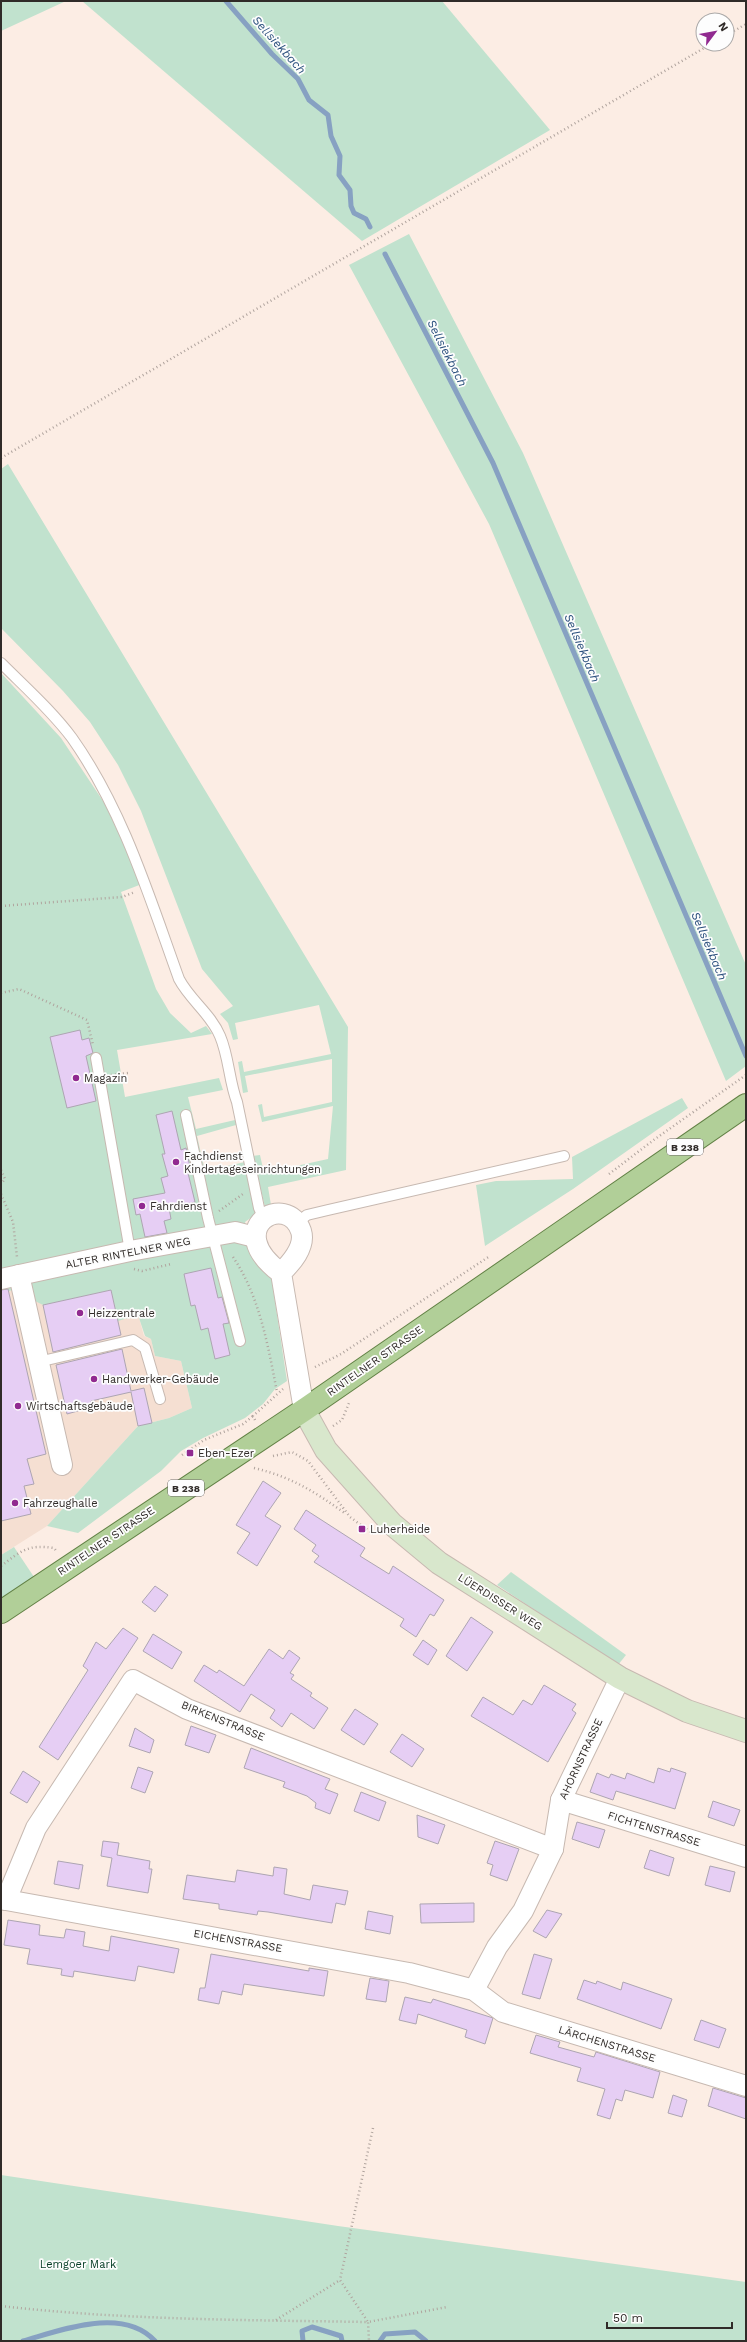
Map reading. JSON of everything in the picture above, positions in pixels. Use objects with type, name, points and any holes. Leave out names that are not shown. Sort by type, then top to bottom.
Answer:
[{"type":"main road","name":"RINTELNER STRASSE","points":[[1,1612],[304,1410],[746,1105]]},
{"type":"main road","name":"LÜERDISSER WEG","points":[[304,1410],[326,1450],[392,1524],[438,1563],[620,1678],[687,1711],[746,1731]]},
{"type":"street","points":[[281,1273],[291,1263],[300,1247],[302,1234],[298,1222],[285,1214],[270,1216],[256,1228],[255,1237],[259,1253],[270,1266],[281,1273],[304,1410]]},
{"type":"street","name":"ALTER RINTELNER WEG","points":[[10,1277],[215,1244],[235,1232],[255,1237]]},
{"type":"street","points":[[10,1277],[38,1362],[62,1464]]},
{"type":"street","name":"AHORNSTRASSE","points":[[474,1990],[497,1947],[523,1911],[553,1848],[562,1800],[620,1678]]},
{"type":"street","name":"BIRKENSTRASSE","points":[[4,1900],[36,1828],[132,1680],[188,1709],[553,1848]]},
{"type":"street","name":"FICHTENSTRASSE","points":[[562,1800],[746,1857]]},
{"type":"street","name":"EICHENSTRASSE","points":[[4,1900],[394,1970],[474,1990]]},
{"type":"street","name":"LÄRCHENSTRASSE","points":[[474,1990],[503,2012],[746,2086]]},
{"type":"lane","points":[[1,663],[71,738],[98,779],[118,818],[146,888],[178,978],[190,998],[208,1016],[220,1037],[231,1087],[237,1102],[260,1208],[270,1216]]},
{"type":"lane","points":[[96,1058],[128,1259]]},
{"type":"lane","points":[[186,1115],[215,1244],[240,1340]]},
{"type":"lane","points":[[298,1222],[307,1215],[564,1156]]},
{"type":"lane","points":[[38,1362],[133,1340],[145,1348],[160,1399]]},
{"type":"path","points":[[735,30],[746,24]]},
{"type":"path","points":[[1,458],[697,52]]},
{"type":"path","points":[[1,906],[122,897],[146,888]]},
{"type":"path","points":[[1,993],[18,989],[87,1020],[96,1058]]},
{"type":"path","points":[[607,1176],[655,1138],[746,1075]]},
{"type":"path","points":[[1,1170],[5,1179],[1,1184]]},
{"type":"path","points":[[1,1194],[13,1222],[10,1277]]},
{"type":"path","points":[[215,1244],[228,1250],[246,1276],[264,1330],[277,1392]]},
{"type":"path","points":[[341,1354],[492,1255]]},
{"type":"path","points":[[128,1259],[142,1271],[172,1264]]},
{"type":"path","points":[[182,1455],[204,1440],[243,1424],[253,1416]]},
{"type":"path","points":[[275,1455],[287,1452],[299,1454]]},
{"type":"path","points":[[254,1468],[276,1473],[306,1486],[350,1517]]},
{"type":"path","points":[[1,1566],[26,1548],[40,1546],[54,1548],[70,1566]]},
{"type":"path","points":[[369,2341],[368,2322],[340,2280],[373,2128]]},
{"type":"path","points":[[274,2320],[340,2280]]},
{"type":"path","points":[[1,2306],[41,2311],[368,2322],[447,2307]]},
{"type":"shaded area","points":[[13,1290],[111,1290],[138,1314],[144,1336],[151,1339],[155,1356],[181,1361],[192,1408],[169,1418],[138,1426],[47,1526],[1,1555],[1,1293]]},
{"type":"green space","points":[[1,1],[66,1],[1,31]]},
{"type":"green space","points":[[82,1],[442,1],[550,130],[362,241]]},
{"type":"green space","points":[[409,234],[523,453],[746,965],[746,1066],[726,1081],[489,524],[349,265]]},
{"type":"green space","points":[[8,464],[348,1027],[346,1170],[268,1187],[271,1205],[265,1207],[253,1156],[260,1155],[264,1173],[328,1159],[333,1106],[262,1122],[258,1105],[262,1104],[264,1117],[332,1102],[332,1059],[245,1076],[248,1092],[243,1093],[238,1062],[242,1061],[244,1072],[331,1054],[319,1005],[235,1023],[238,1039],[233,1040],[228,1023],[220,1014],[233,1006],[202,969],[141,811],[118,765],[90,722],[63,691],[1,628],[1,469]]},
{"type":"green space","points":[[1,673],[61,738],[105,804],[142,884],[121,892],[156,989],[170,1013],[191,1033],[206,1026],[212,1034],[117,1050],[125,1097],[219,1078],[223,1090],[188,1097],[196,1129],[235,1120],[236,1125],[197,1136],[205,1171],[245,1162],[256,1214],[245,1222],[253,1251],[271,1275],[287,1381],[275,1389],[263,1404],[245,1418],[203,1438],[181,1451],[161,1471],[78,1533],[47,1526],[138,1426],[169,1418],[192,1408],[181,1361],[155,1356],[151,1339],[145,1336],[138,1315],[118,1321],[111,1290],[43,1305],[13,1290],[1,1293]]},
{"type":"green space","points":[[682,1098],[688,1108],[573,1189],[485,1246],[476,1185],[496,1181],[573,1179],[572,1157]]},
{"type":"green space","points":[[14,1547],[40,1586],[1,1610],[1,1555]]},
{"type":"green space","points":[[511,1572],[626,1655],[618,1665],[497,1585]]},
{"type":"green space","name":"Lemgoer Mark","points":[[1,2175],[338,2226],[746,2282],[746,2341],[1,2341]]},
{"type":"building","name":"Magazin","points":[[80,1030],[82,1040],[89,1038],[93,1053],[86,1056],[96,1101],[67,1108],[50,1037]]},
{"type":"building","points":[[172,1111],[181,1150],[186,1148],[191,1172],[188,1173],[195,1202],[169,1208],[171,1219],[164,1221],[167,1233],[145,1237],[140,1214],[136,1215],[133,1199],[165,1193],[161,1178],[168,1176],[162,1154],[165,1154],[156,1115]]},
{"type":"building","points":[[211,1268],[218,1298],[222,1297],[229,1323],[223,1324],[230,1355],[215,1359],[208,1328],[201,1330],[195,1305],[191,1306],[184,1274]]},
{"type":"building","points":[[8,1289],[46,1454],[27,1459],[34,1484],[24,1486],[31,1514],[1,1521],[1,1290]]},
{"type":"building","name":"Heizzentrale","points":[[111,1290],[121,1335],[53,1352],[43,1305]]},
{"type":"building","name":"Handwerker-Gebäude","points":[[122,1349],[131,1391],[144,1388],[152,1423],[138,1426],[131,1392],[91,1401],[92,1407],[67,1414],[56,1365]]},
{"type":"building","points":[[263,1481],[281,1493],[265,1516],[281,1526],[257,1566],[237,1553],[250,1533],[236,1525]]},
{"type":"building","points":[[306,1510],[365,1548],[360,1556],[389,1574],[393,1566],[444,1600],[434,1616],[430,1614],[416,1637],[400,1626],[404,1619],[314,1562],[319,1556],[312,1551],[316,1545],[294,1529]]},
{"type":"building","points":[[155,1586],[168,1595],[155,1612],[142,1602]]},
{"type":"building","points":[[471,1617],[493,1632],[467,1671],[446,1656]]},
{"type":"building","points":[[123,1628],[138,1638],[58,1760],[39,1747],[88,1670],[83,1666],[96,1642],[106,1649]]},
{"type":"building","points":[[153,1634],[182,1652],[172,1669],[143,1651]]},
{"type":"building","points":[[423,1640],[437,1650],[428,1665],[413,1655]]},
{"type":"building","points":[[269,1649],[283,1659],[289,1650],[300,1658],[290,1673],[294,1675],[291,1679],[312,1693],[310,1696],[328,1708],[314,1729],[291,1713],[282,1727],[270,1718],[275,1710],[251,1694],[240,1712],[194,1681],[204,1665],[217,1673],[219,1670],[244,1686]]},
{"type":"building","points":[[544,1685],[576,1704],[572,1710],[576,1713],[548,1762],[471,1716],[483,1697],[513,1715],[523,1700],[532,1705]]},
{"type":"building","points":[[355,1709],[378,1724],[364,1745],[341,1730]]},
{"type":"building","points":[[191,1726],[216,1735],[209,1753],[185,1745]]},
{"type":"building","points":[[135,1728],[154,1740],[150,1753],[129,1746]]},
{"type":"building","points":[[402,1734],[424,1749],[412,1767],[390,1752]]},
{"type":"building","points":[[251,1748],[330,1779],[325,1789],[338,1794],[330,1814],[315,1808],[316,1803],[307,1796],[283,1787],[285,1782],[244,1768]]},
{"type":"building","points":[[138,1767],[153,1772],[145,1793],[131,1788]]},
{"type":"building","points":[[658,1768],[670,1772],[671,1768],[686,1773],[675,1809],[616,1791],[613,1800],[590,1792],[597,1773],[609,1778],[611,1774],[625,1779],[627,1773],[654,1783]]},
{"type":"building","points":[[23,1771],[40,1782],[27,1803],[10,1793]]},
{"type":"building","points":[[361,1792],[386,1802],[379,1821],[354,1811]]},
{"type":"building","points":[[713,1801],[740,1810],[734,1826],[708,1817]]},
{"type":"building","points":[[417,1815],[445,1825],[438,1844],[418,1837]]},
{"type":"building","points":[[577,1822],[605,1830],[599,1848],[572,1839]]},
{"type":"building","points":[[103,1841],[119,1843],[117,1855],[150,1861],[149,1869],[152,1869],[148,1893],[107,1886],[112,1858],[101,1856]]},
{"type":"building","points":[[495,1841],[519,1849],[507,1881],[490,1875],[493,1865],[487,1863]]},
{"type":"building","points":[[650,1850],[674,1858],[669,1876],[644,1868]]},
{"type":"building","points":[[58,1861],[83,1865],[79,1889],[54,1884]]},
{"type":"building","points":[[710,1866],[735,1872],[730,1892],[705,1885]]},
{"type":"building","points":[[274,1867],[287,1869],[284,1894],[310,1900],[313,1885],[348,1891],[345,1905],[336,1903],[332,1923],[268,1912],[258,1911],[257,1915],[219,1909],[219,1904],[183,1899],[187,1875],[235,1882],[237,1870],[273,1876]]},
{"type":"building","points":[[474,1903],[474,1922],[421,1923],[420,1904]]},
{"type":"building","points":[[547,1910],[562,1914],[546,1938],[533,1931]]},
{"type":"building","points":[[368,1911],[393,1916],[390,1934],[365,1929]]},
{"type":"building","points":[[8,1920],[40,1925],[39,1935],[64,1938],[66,1929],[85,1932],[83,1946],[109,1951],[111,1936],[179,1949],[174,1973],[138,1966],[135,1981],[74,1971],[73,1977],[61,1975],[62,1969],[27,1964],[30,1949],[4,1945]]},
{"type":"building","points":[[211,1954],[309,1971],[309,1968],[328,1971],[324,1996],[244,1984],[242,1995],[222,1991],[219,2004],[198,2000],[200,1988],[205,1988]]},
{"type":"building","points":[[534,1954],[552,1959],[540,1999],[522,1994]]},
{"type":"building","points":[[370,1978],[389,1981],[386,2002],[366,1999]]},
{"type":"building","points":[[584,1980],[596,1984],[597,1981],[621,1990],[623,1982],[672,1999],[661,2029],[577,1999]]},
{"type":"building","points":[[405,1997],[431,2003],[433,1999],[493,2018],[485,2044],[465,2037],[467,2030],[418,2014],[416,2024],[399,2020]]},
{"type":"building","points":[[701,2020],[726,2029],[719,2048],[694,2040]]},
{"type":"building","points":[[536,2035],[560,2042],[558,2047],[594,2057],[596,2052],[660,2072],[653,2098],[625,2090],[622,2101],[616,2099],[610,2119],[597,2115],[605,2089],[577,2081],[581,2068],[530,2053]]},
{"type":"building","points":[[713,2088],[746,2098],[746,2119],[708,2106]]},
{"type":"building","points":[[673,2095],[687,2100],[682,2117],[668,2113]]},
{"type":"waterway","name":"Sellsiekbach","points":[[226,1],[272,54],[298,79],[309,100],[328,115],[331,136],[340,156],[339,175],[350,190],[351,206],[354,213],[366,219],[370,227]]},
{"type":"waterway","name":"Sellsiekbach","points":[[385,254],[493,463],[746,1056]]},
{"type":"waterway","points":[[23,2341],[73,2327],[109,2323],[126,2325],[142,2330],[155,2341]]},
{"type":"waterway","points":[[303,2341],[302,2331],[312,2327],[341,2336],[342,2341]]},
{"type":"waterway","points":[[380,2341],[385,2334],[415,2332],[426,2341]]},
{"type":"place","name":"Magazin","points":[[76,1078]]},
{"type":"place","name":"Fachdienst Kindertageseinrichtungen","points":[[176,1162]]},
{"type":"place","name":"Fahrdienst","points":[[142,1206]]},
{"type":"place","name":"Heizzentrale","points":[[80,1313]]},
{"type":"place","name":"Handwerker-Gebäude","points":[[94,1379]]},
{"type":"place","name":"Wirtschaftsgebäude","points":[[18,1406]]},
{"type":"place","name":"Eben-Ezer","points":[[190,1453]]},
{"type":"place","name":"Fahrzeughalle","points":[[15,1503]]},
{"type":"place","name":"Luherheide","points":[[362,1529]]}]
